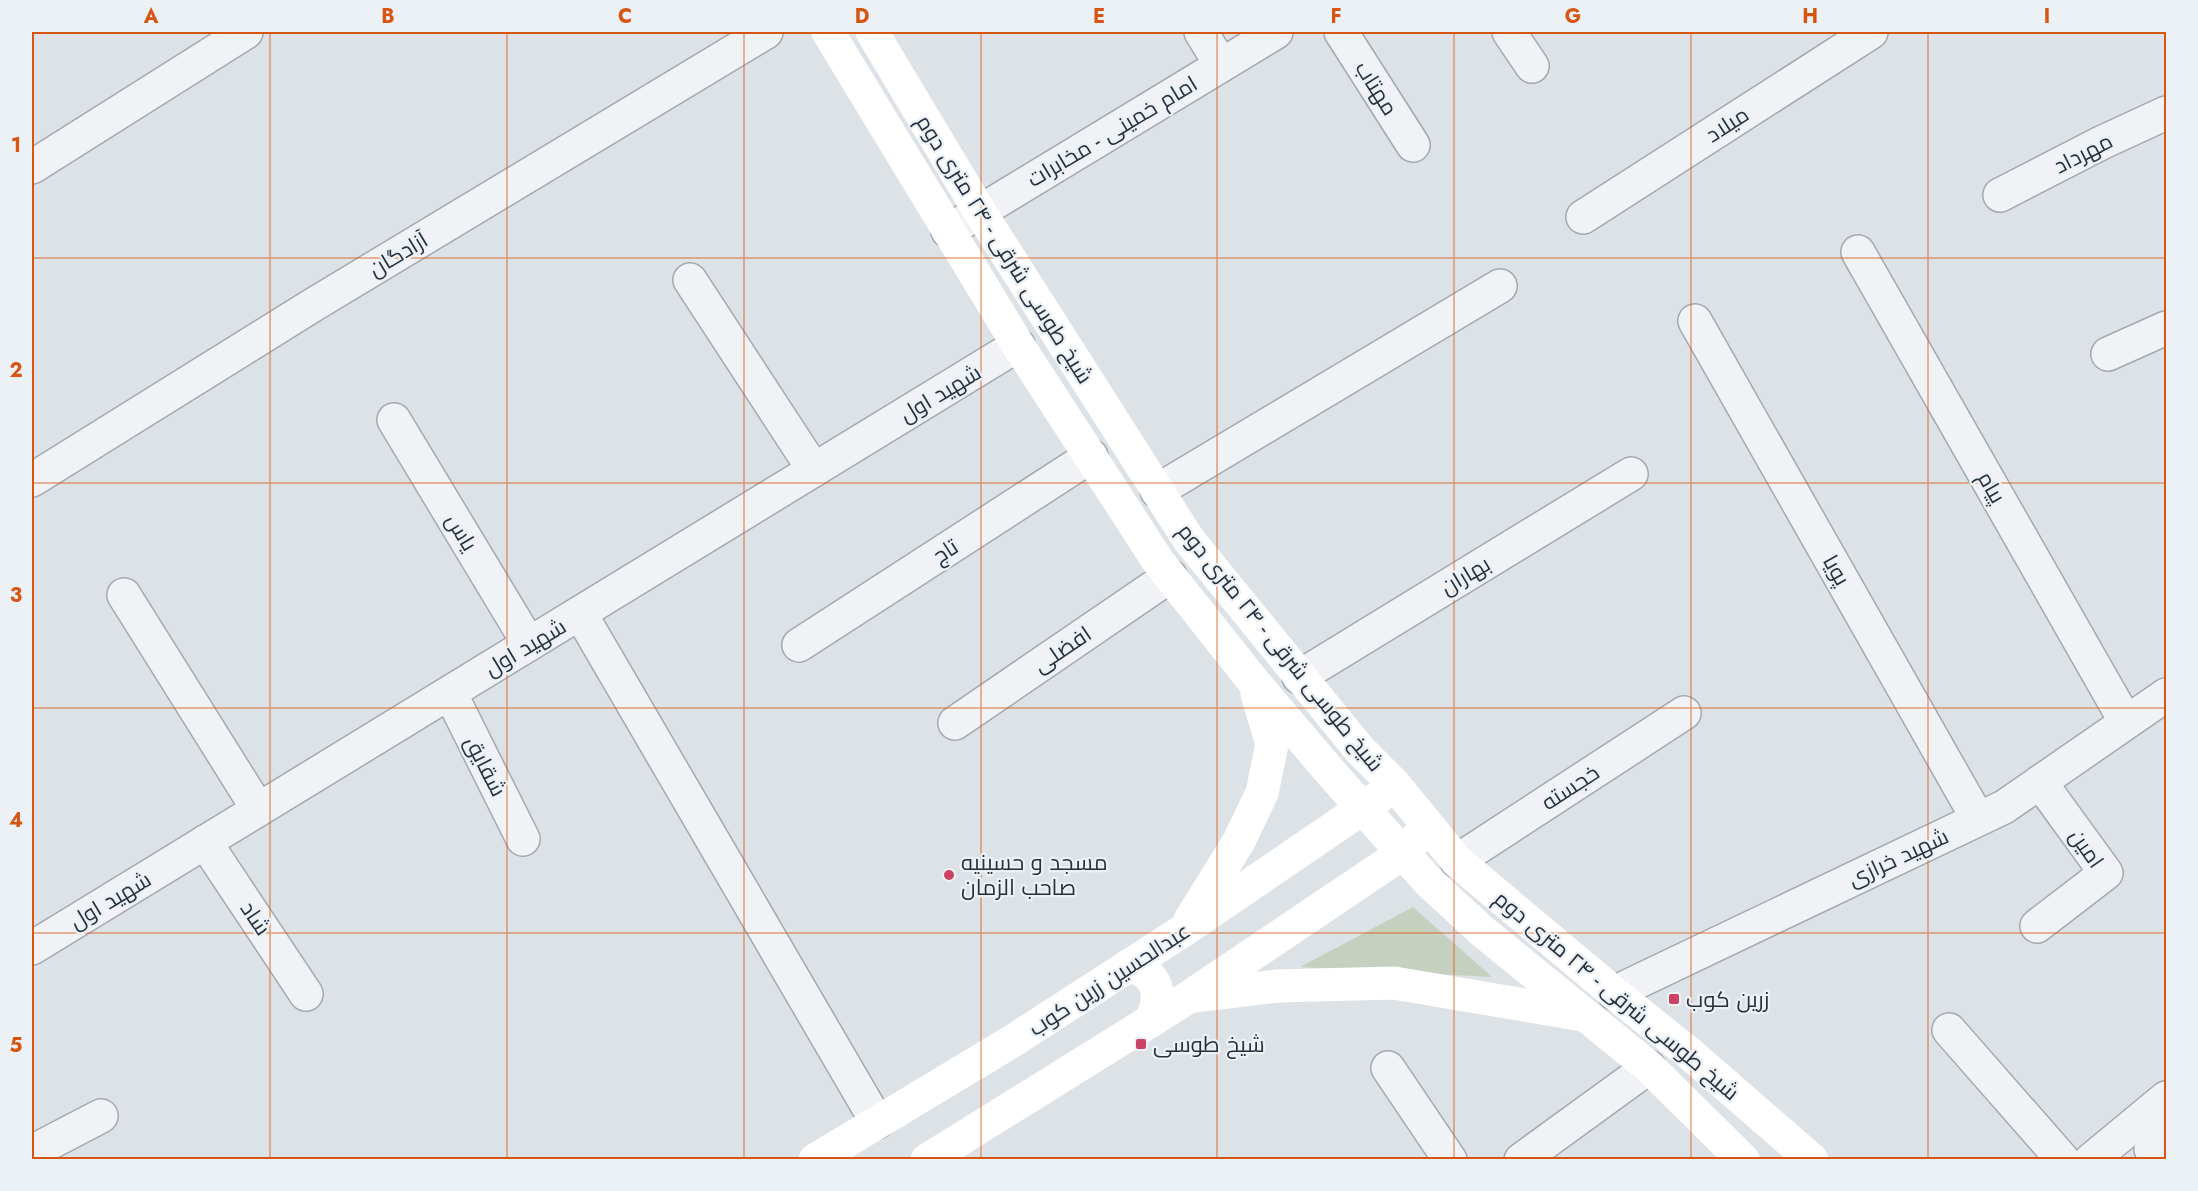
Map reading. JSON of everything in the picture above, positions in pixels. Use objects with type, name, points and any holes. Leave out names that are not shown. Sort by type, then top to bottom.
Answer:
[{"type":"main road","name":"شیخ طوسی شرقی - ۲۴ متری دوم","points":[[828,32],[1018,345],[1158,561],[1253,681],[1429,882],[1482,931],[1649,1066],[1743,1160]]},
{"type":"main road","name":"شیخ طوسی شرقی - ۲۴ متری دوم","points":[[872,32],[980,212],[1198,553],[1299,677],[1360,750],[1395,785],[1457,861],[1689,1053],[1812,1160]]},
{"type":"main road","points":[[1184,930],[1239,841],[1262,793],[1272,744],[1253,681]]},
{"type":"main road","name":"عبدالحسین زرین کوب","points":[[815,1160],[1011,1042],[1184,930],[1395,785]]},
{"type":"main road","points":[[927,1160],[1189,997],[1403,854],[1428,827]]},
{"type":"main road","points":[[1128,966],[1141,969],[1153,979],[1158,995],[1157,1006],[1150,1021]]},
{"type":"main road","points":[[1189,997],[1278,986],[1394,983],[1587,1016]]},
{"type":"street","points":[[32,167],[246,32]]},
{"type":"street","name":"آزادگان","points":[[32,480],[323,299],[766,32]]},
{"type":"street","points":[[1201,32],[1221,65]]},
{"type":"street","name":"امام خمینی - مخابرات","points":[[948,231],[1276,32]]},
{"type":"street","name":"مهتاب","points":[[1341,32],[1413,145]]},
{"type":"street","points":[[1509,32],[1532,66]]},
{"type":"street","name":"میلاد","points":[[1583,217],[1871,32]]},
{"type":"street","name":"مهرداد","points":[[2000,195],[2101,143],[2166,113]]},
{"type":"street","name":"پیام","points":[[1858,252],[2126,722]]},
{"type":"street","points":[[690,280],[814,470]]},
{"type":"street","points":[[1157,491],[1500,286]]},
{"type":"street","name":"پویا","points":[[1695,321],[1978,819]]},
{"type":"street","points":[[2108,354],[2166,328]]},
{"type":"street","name":"شهید اول","points":[[32,948],[1018,345]]},
{"type":"street","name":"یاس","points":[[394,420],[529,644]]},
{"type":"street","name":"تاج","points":[[799,645],[1091,456]]},
{"type":"street","name":"بهاران","points":[[1299,677],[1631,474]]},
{"type":"street","name":"افضلی","points":[[954,723],[1170,576]]},
{"type":"street","points":[[124,595],[258,809]]},
{"type":"street","points":[[580,613],[877,1122]]},
{"type":"street","name":"شقایق","points":[[450,693],[523,838]]},
{"type":"street","name":"شهید خرازی","points":[[1614,993],[2004,807],[2166,695]]},
{"type":"street","name":"خجسته","points":[[1457,861],[1684,713]]},
{"type":"street","name":"امین","points":[[2037,926],[2106,873],[2040,782]]},
{"type":"street","name":"شاد","points":[[205,842],[306,994]]},
{"type":"street","points":[[1949,1029],[2063,1160]]},
{"type":"street","points":[[1521,1160],[1649,1066]]},
{"type":"street","points":[[1388,1068],[1450,1160]]},
{"type":"street","points":[[2091,1160],[2166,1098]]},
{"type":"street","points":[[32,1152],[101,1116]]},
{"type":"street","points":[[2160,1160],[2151,1149],[2166,1137]]},
{"type":"green space","points":[[1413,907],[1492,977],[1300,967]]},
{"type":"place","name":"مسجد و حسینیه صاحب الزمان","points":[[949,875]]},
{"type":"place","name":"زرین کوب","points":[[1674,999]]},
{"type":"place","name":"شیخ طوسی","points":[[1141,1044]]}]
